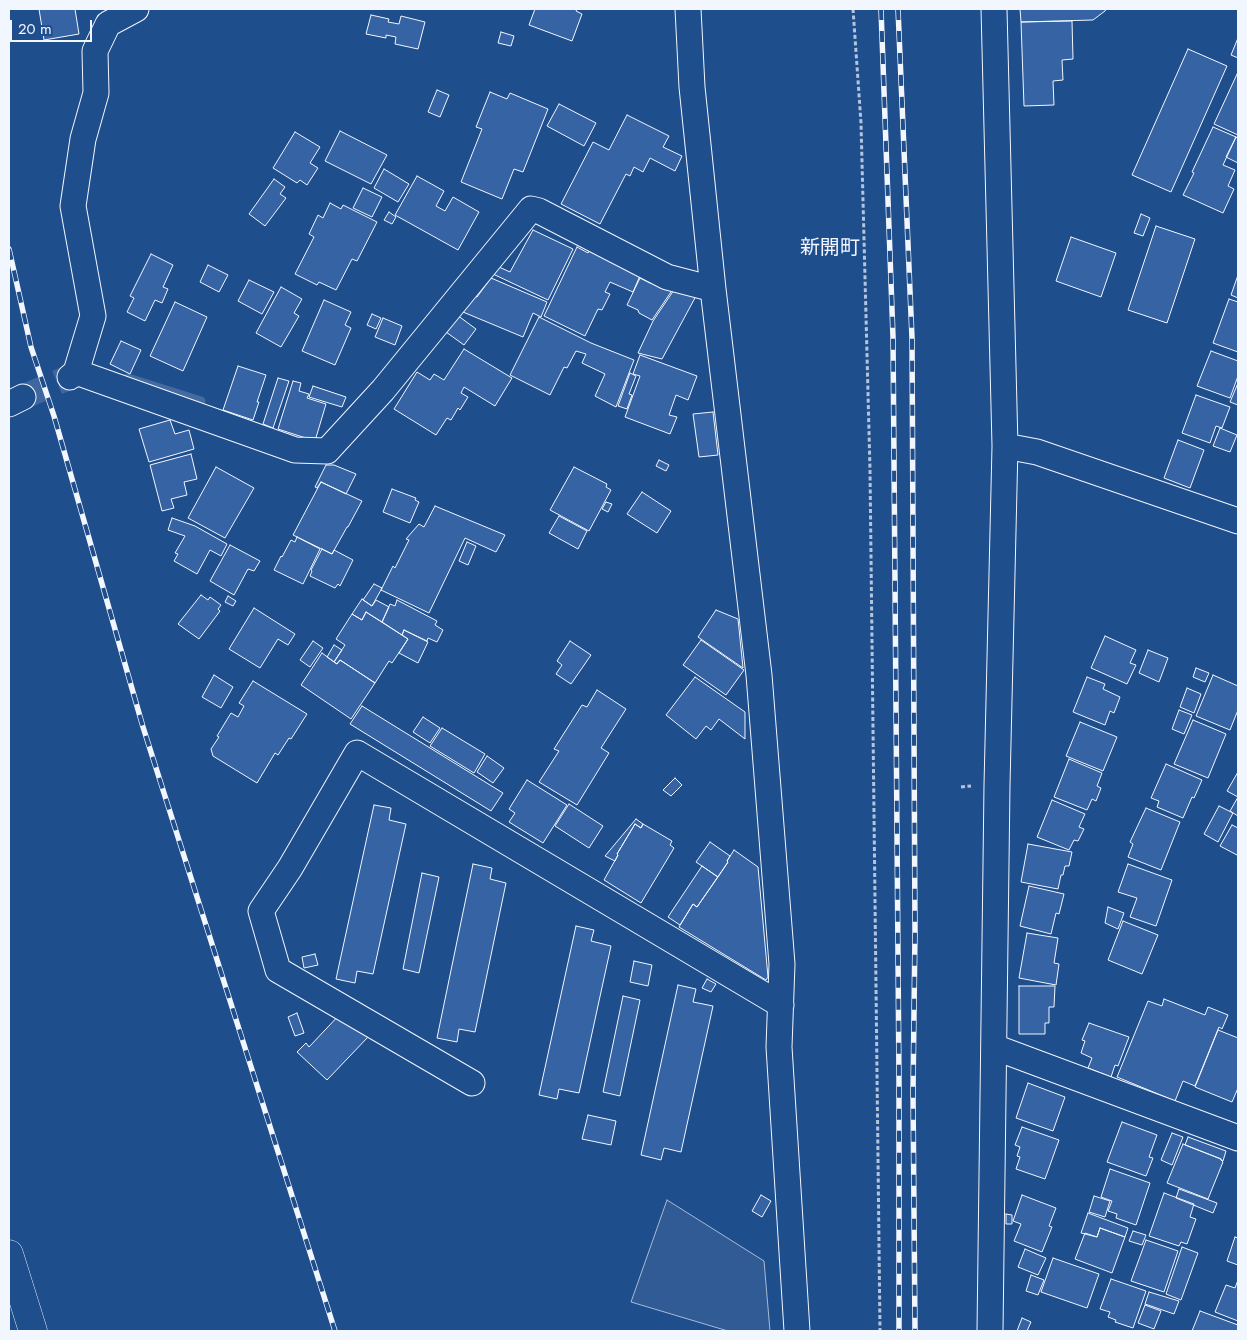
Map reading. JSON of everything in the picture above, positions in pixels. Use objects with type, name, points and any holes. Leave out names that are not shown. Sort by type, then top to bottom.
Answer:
[{"type":"street","points":[[136,9],[108,24],[95,51],[96,93],[83,139],[72,206],[93,316],[73,374],[296,450],[327,451],[383,390],[531,210],[539,211],[667,277],[713,289]]},
{"type":"street","points":[[688,9],[692,87],[713,289],[759,675],[782,964],[779,1047],[797,1331]]},
{"type":"street","points":[[990,1331],[999,657],[1005,446],[994,9]]},
{"type":"street","points":[[1005,446],[1037,452],[1238,521]]},
{"type":"street","points":[[472,1083],[278,970],[261,911],[290,868],[357,753],[781,1004]]},
{"type":"street","points":[[994,1047],[1238,1138]]},
{"type":"street","points":[[9,1254],[33,1331]]},
{"type":"path","points":[[853,9],[861,133],[870,470],[880,1331]]},
{"type":"shaded area","points":[[667,1200],[764,1261],[770,1331],[728,1331],[631,1302]]},
{"type":"building","points":[[39,9],[75,9],[79,34],[44,40]]},
{"type":"building","points":[[535,9],[577,9],[576,11],[582,14],[572,41],[529,25]]},
{"type":"building","points":[[1020,9],[1106,9],[1093,20],[1021,22]]},
{"type":"building","points":[[371,15],[389,19],[388,22],[399,24],[401,16],[425,22],[418,49],[395,44],[396,37],[386,35],[386,38],[366,34]]},
{"type":"building","points":[[1072,21],[1073,59],[1062,60],[1063,80],[1053,81],[1054,105],[1024,106],[1021,22]]},
{"type":"building","points":[[501,32],[514,36],[511,46],[498,43]]},
{"type":"building","points":[[1238,38],[1238,58],[1231,55]]},
{"type":"building","points":[[1188,49],[1227,66],[1171,192],[1132,175]]},
{"type":"building","points":[[1238,72],[1238,135],[1214,124]]},
{"type":"building","points":[[437,90],[449,95],[440,117],[428,112]]},
{"type":"building","points":[[490,92],[507,99],[510,93],[548,109],[523,172],[514,169],[502,199],[461,182],[482,129],[476,127]]},
{"type":"building","points":[[559,104],[596,123],[584,146],[547,126]]},
{"type":"building","points":[[627,115],[669,136],[663,147],[682,156],[675,171],[650,158],[643,172],[634,167],[630,176],[626,174],[600,224],[561,204],[593,142],[609,150]]},
{"type":"building","points":[[1213,127],[1236,137],[1223,165],[1235,170],[1228,186],[1234,189],[1223,213],[1183,195]]},
{"type":"building","points":[[340,131],[387,155],[371,184],[325,161]]},
{"type":"building","points":[[295,132],[320,147],[310,163],[318,168],[307,185],[300,180],[297,183],[273,168]]},
{"type":"building","points":[[1236,137],[1238,139],[1238,163],[1226,157]]},
{"type":"building","points":[[384,169],[409,184],[398,202],[374,188]]},
{"type":"building","points":[[417,176],[444,191],[436,206],[445,211],[453,197],[479,212],[458,250],[395,215]]},
{"type":"building","points":[[274,179],[285,187],[280,194],[286,198],[265,226],[249,214]]},
{"type":"building","points":[[363,188],[382,197],[372,217],[353,208]]},
{"type":"building","points":[[330,203],[341,209],[343,205],[377,222],[357,261],[352,259],[336,290],[319,282],[317,285],[295,274],[314,237],[309,234],[318,215],[323,218]]},
{"type":"building","points":[[389,212],[396,217],[392,224],[384,220]]},
{"type":"building","points":[[1141,214],[1150,218],[1143,236],[1134,233]]},
{"type":"building","points":[[1156,226],[1195,239],[1167,323],[1128,310]]},
{"type":"building","points":[[533,230],[573,249],[548,300],[493,274],[499,267],[510,272]]},
{"type":"building","points":[[1071,237],[1116,253],[1101,297],[1056,281]]},
{"type":"building","points":[[577,247],[588,253],[591,247],[642,271],[633,292],[610,282],[605,292],[610,294],[602,310],[598,309],[585,336],[544,316]]},
{"type":"building","points":[[151,254],[173,265],[163,287],[168,289],[162,303],[155,300],[145,321],[127,312],[134,298],[130,296]]},
{"type":"building","points":[[208,265],[228,275],[219,292],[200,282]]},
{"type":"building","points":[[1238,275],[1238,298],[1231,295]]},
{"type":"building","points":[[491,278],[547,302],[541,317],[533,313],[523,337],[463,312],[474,296],[477,297]]},
{"type":"building","points":[[640,278],[650,283],[658,282],[673,289],[652,320],[627,305]]},
{"type":"building","points":[[249,280],[274,292],[262,314],[238,301]]},
{"type":"building","points":[[281,287],[302,299],[294,313],[299,316],[281,347],[256,333]]},
{"type":"building","points":[[676,287],[696,296],[662,359],[638,353],[653,321]]},
{"type":"building","points":[[1229,299],[1238,302],[1238,352],[1213,343]]},
{"type":"building","points":[[324,300],[351,312],[345,325],[351,328],[335,365],[302,351]]},
{"type":"building","points":[[175,302],[207,317],[183,371],[150,356]]},
{"type":"building","points":[[372,314],[381,318],[376,329],[367,325]]},
{"type":"building","points":[[457,315],[476,329],[464,345],[446,332]]},
{"type":"building","points":[[539,317],[591,343],[634,360],[616,407],[595,396],[605,374],[582,363],[586,354],[576,351],[567,368],[564,367],[550,395],[510,375]]},
{"type":"building","points":[[383,318],[402,326],[395,345],[375,337]]},
{"type":"building","points":[[121,341],[141,350],[130,374],[110,364]]},
{"type":"building","points":[[464,349],[512,378],[495,406],[464,387],[461,393],[468,397],[460,410],[458,408],[451,420],[447,418],[436,435],[394,409],[417,372],[430,380],[434,374],[444,380]]},
{"type":"building","points":[[1211,351],[1238,361],[1238,376],[1230,398],[1197,386]]},
{"type":"building","points":[[640,355],[697,376],[688,400],[676,395],[669,415],[677,417],[670,434],[625,417],[640,376],[633,374]]},
{"type":"building","points":[[238,366],[266,375],[253,420],[223,410]]},
{"type":"building","points":[[630,373],[636,376],[629,394],[632,395],[627,409],[618,406]]},
{"type":"building","points":[[278,378],[289,381],[273,428],[263,424]]},
{"type":"building","points":[[293,381],[301,383],[299,391],[309,394],[307,398],[326,404],[315,441],[278,429]]},
{"type":"building","points":[[1238,383],[1238,405],[1230,402]]},
{"type":"building","points":[[313,386],[346,397],[342,407],[309,397]]},
{"type":"building","points":[[1196,395],[1230,407],[1222,428],[1216,426],[1210,443],[1182,433]]},
{"type":"building","points":[[713,412],[718,455],[699,457],[693,414]]},
{"type":"building","points":[[170,420],[175,434],[189,430],[194,449],[149,462],[139,429]]},
{"type":"building","points":[[1220,428],[1237,435],[1230,452],[1213,446]]},
{"type":"building","points":[[1178,440],[1204,450],[1190,488],[1164,478]]},
{"type":"building","points":[[191,454],[197,479],[184,482],[187,495],[171,499],[174,508],[162,511],[150,465]]},
{"type":"building","points":[[659,460],[669,465],[666,471],[656,466]]},
{"type":"building","points":[[326,465],[334,465],[356,474],[346,494],[321,482],[317,488],[315,487]]},
{"type":"building","points":[[216,467],[254,488],[225,538],[188,518]]},
{"type":"building","points":[[574,467],[607,484],[606,487],[611,490],[589,531],[550,510]]},
{"type":"building","points":[[321,482],[362,501],[332,554],[293,535]]},
{"type":"building","points":[[392,489],[416,498],[415,500],[419,502],[410,523],[383,512]]},
{"type":"building","points":[[642,492],[671,511],[657,533],[627,514]]},
{"type":"building","points":[[606,502],[612,504],[608,512],[602,509]]},
{"type":"building","points":[[435,506],[505,535],[496,552],[465,538],[429,613],[381,590],[409,540],[406,539],[419,524],[424,527]]},
{"type":"building","points":[[559,516],[587,531],[578,549],[549,533]]},
{"type":"building","points":[[172,518],[195,526],[227,544],[221,556],[210,550],[197,574],[174,561],[178,554],[175,553],[185,536],[168,530]]},
{"type":"building","points":[[297,537],[320,549],[303,584],[274,570],[291,540],[295,542]]},
{"type":"building","points":[[467,542],[476,546],[468,565],[459,561]]},
{"type":"building","points":[[230,545],[260,561],[254,571],[248,569],[234,595],[210,581]]},
{"type":"building","points":[[322,549],[332,554],[334,550],[353,560],[340,586],[338,584],[335,588],[310,576],[311,570]]},
{"type":"building","points":[[374,584],[382,588],[372,606],[363,600]]},
{"type":"building","points":[[201,595],[208,600],[210,597],[221,605],[218,609],[220,611],[199,639],[178,624]]},
{"type":"building","points":[[228,596],[236,601],[233,606],[225,602]]},
{"type":"building","points":[[362,599],[372,606],[376,600],[389,607],[382,622],[366,612],[362,620],[352,614]]},
{"type":"building","points":[[397,600],[437,621],[435,625],[443,630],[437,642],[428,638],[427,641],[404,630],[402,635],[382,622],[390,604],[395,606]]},
{"type":"building","points":[[254,608],[295,634],[288,645],[278,639],[260,668],[229,649]]},
{"type":"building","points":[[716,610],[738,619],[743,668],[698,637]]},
{"type":"building","points":[[366,612],[408,639],[392,663],[389,661],[375,683],[340,660],[337,664],[334,662],[345,645],[336,639],[352,614],[362,620]]},
{"type":"building","points":[[404,630],[428,642],[418,663],[399,653],[408,639],[402,635]]},
{"type":"building","points":[[1105,636],[1136,650],[1130,663],[1136,665],[1127,684],[1091,668]]},
{"type":"building","points":[[701,640],[744,670],[726,695],[683,665]]},
{"type":"building","points":[[313,641],[323,648],[310,667],[300,660]]},
{"type":"building","points":[[570,641],[591,655],[571,684],[556,674],[562,665],[557,661]]},
{"type":"building","points":[[334,645],[342,650],[334,662],[327,657]]},
{"type":"building","points":[[1148,650],[1168,658],[1159,682],[1139,673]]},
{"type":"building","points":[[322,653],[337,664],[340,660],[375,683],[351,719],[301,685]]},
{"type":"building","points":[[1196,668],[1209,673],[1205,682],[1193,677]]},
{"type":"building","points":[[214,675],[233,687],[221,708],[202,697]]},
{"type":"building","points":[[1213,675],[1238,686],[1238,710],[1230,730],[1196,716]]},
{"type":"building","points":[[695,677],[745,712],[745,739],[719,719],[711,730],[706,726],[696,739],[666,715]]},
{"type":"building","points":[[1087,677],[1105,684],[1103,689],[1120,697],[1114,713],[1110,711],[1105,725],[1073,712]]},
{"type":"building","points":[[253,681],[307,714],[278,755],[275,753],[257,783],[213,756],[211,749],[231,713],[238,717],[244,706],[239,703]]},
{"type":"building","points":[[1187,688],[1201,694],[1194,713],[1180,707]]},
{"type":"building","points":[[597,690],[626,709],[601,748],[609,753],[577,805],[539,782],[559,751],[554,749],[582,705],[587,707]]},
{"type":"building","points":[[362,706],[503,793],[491,811],[350,724]]},
{"type":"building","points":[[1179,710],[1192,715],[1184,734],[1172,729]]},
{"type":"building","points":[[423,717],[440,728],[430,743],[413,732]]},
{"type":"building","points":[[1193,720],[1226,734],[1208,778],[1174,764]]},
{"type":"building","points":[[1080,722],[1117,737],[1103,771],[1066,756]]},
{"type":"building","points":[[442,728],[485,754],[474,773],[430,746]]},
{"type":"building","points":[[487,756],[504,768],[493,783],[477,772]]},
{"type":"building","points":[[1069,759],[1102,773],[1097,786],[1101,788],[1096,801],[1092,799],[1087,810],[1054,797]]},
{"type":"building","points":[[1166,764],[1202,780],[1183,818],[1157,807],[1159,801],[1151,798]]},
{"type":"building","points":[[1238,772],[1238,797],[1227,791]]},
{"type":"building","points":[[675,778],[682,785],[671,796],[663,790]]},
{"type":"building","points":[[527,780],[567,805],[543,843],[509,822],[515,813],[509,809]]},
{"type":"building","points":[[1238,797],[1238,816],[1230,811]]},
{"type":"building","points":[[1052,800],[1085,814],[1079,827],[1084,829],[1078,841],[1074,840],[1069,850],[1037,837]]},
{"type":"building","points":[[569,804],[603,826],[589,848],[555,826]]},
{"type":"building","points":[[374,805],[391,808],[389,820],[406,824],[373,974],[357,971],[355,983],[336,979]]},
{"type":"building","points":[[1219,806],[1233,813],[1218,842],[1204,834]]},
{"type":"building","points":[[1146,808],[1180,822],[1161,870],[1128,857],[1133,844],[1130,842]]},
{"type":"building","points":[[636,819],[643,824],[641,828],[635,824],[617,854],[615,861],[605,856]]},
{"type":"building","points":[[635,824],[641,828],[643,824],[672,841],[670,845],[674,848],[641,903],[604,880]]},
{"type":"building","points":[[1232,825],[1238,828],[1237,855],[1220,846]]},
{"type":"building","points":[[710,842],[730,856],[718,877],[696,862]]},
{"type":"building","points":[[1028,844],[1072,852],[1069,866],[1065,866],[1063,875],[1061,875],[1058,889],[1021,882]]},
{"type":"building","points":[[734,850],[758,867],[768,977],[766,980],[679,927],[693,904],[697,907],[728,862]]},
{"type":"building","points":[[473,864],[492,868],[490,879],[506,883],[475,1032],[459,1029],[457,1042],[437,1038]]},
{"type":"building","points":[[1128,864],[1172,880],[1156,926],[1130,917],[1137,898],[1118,892]]},
{"type":"building","points":[[702,866],[718,877],[697,907],[693,904],[680,925],[668,917]]},
{"type":"building","points":[[422,873],[439,877],[419,973],[403,969]]},
{"type":"building","points":[[1029,886],[1064,894],[1059,914],[1056,913],[1051,934],[1020,926]]},
{"type":"building","points":[[1108,907],[1124,913],[1118,929],[1105,923]]},
{"type":"building","points":[[1123,921],[1158,935],[1142,974],[1108,960]]},
{"type":"building","points":[[576,926],[594,930],[591,941],[611,946],[579,1093],[559,1089],[557,1099],[539,1095]]},
{"type":"building","points":[[1027,933],[1058,938],[1054,963],[1059,964],[1056,985],[1019,978]]},
{"type":"building","points":[[315,954],[318,965],[304,968],[302,957]]},
{"type":"building","points":[[634,961],[652,965],[648,986],[630,982]]},
{"type":"building","points":[[707,979],[716,984],[711,992],[702,988]]},
{"type":"building","points":[[678,985],[696,989],[693,1002],[713,1006],[681,1152],[664,1148],[661,1160],[641,1155]]},
{"type":"building","points":[[1019,986],[1055,986],[1054,1007],[1049,1007],[1049,1023],[1045,1023],[1045,1034],[1019,1034]]},
{"type":"building","points":[[623,996],[640,1000],[620,1096],[603,1092]]},
{"type":"building","points":[[1164,999],[1205,1015],[1208,1007],[1228,1015],[1222,1029],[1219,1027],[1195,1086],[1183,1081],[1175,1101],[1117,1077],[1148,1001],[1162,1006]]},
{"type":"building","points":[[343,1011],[369,1036],[327,1080],[297,1052],[306,1043],[309,1047]]},
{"type":"building","points":[[297,1013],[304,1033],[295,1036],[288,1017]]},
{"type":"building","points":[[1089,1023],[1129,1037],[1118,1066],[1115,1065],[1111,1077],[1088,1068],[1092,1058],[1081,1053],[1085,1041],[1082,1040]]},
{"type":"building","points":[[1218,1030],[1238,1038],[1238,1088],[1232,1102],[1195,1087]]},
{"type":"building","points":[[1028,1083],[1065,1097],[1053,1131],[1016,1118]]},
{"type":"building","points":[[588,1115],[616,1121],[611,1145],[582,1139]]},
{"type":"building","points":[[1122,1122],[1157,1135],[1149,1157],[1153,1158],[1146,1176],[1107,1162]]},
{"type":"building","points":[[1022,1127],[1059,1140],[1045,1179],[1016,1169],[1020,1157],[1017,1156],[1020,1147],[1015,1145]]},
{"type":"building","points":[[1172,1133],[1183,1137],[1172,1165],[1161,1160]]},
{"type":"building","points":[[1188,1137],[1226,1151],[1223,1161],[1185,1145]]},
{"type":"building","points":[[1183,1144],[1221,1159],[1223,1162],[1208,1199],[1167,1183]]},
{"type":"building","points":[[1110,1169],[1150,1183],[1136,1225],[1116,1218],[1117,1214],[1108,1211],[1112,1201],[1101,1197]]},
{"type":"building","points":[[1179,1189],[1217,1203],[1213,1213],[1176,1198]]},
{"type":"building","points":[[1164,1193],[1194,1204],[1190,1217],[1196,1219],[1187,1244],[1181,1242],[1179,1246],[1149,1236]]},
{"type":"building","points":[[761,1195],[771,1201],[762,1217],[752,1211]]},
{"type":"building","points":[[1022,1195],[1056,1208],[1049,1226],[1052,1227],[1042,1252],[1014,1241],[1021,1224],[1013,1221]]},
{"type":"building","points":[[1094,1196],[1110,1201],[1105,1217],[1089,1212]]},
{"type":"building","points":[[1088,1213],[1128,1228],[1125,1237],[1100,1228],[1097,1237],[1081,1233]]},
{"type":"building","points":[[1006,1214],[1012,1215],[1012,1224],[1006,1224]]},
{"type":"building","points":[[1100,1228],[1125,1237],[1112,1273],[1075,1259],[1085,1233],[1097,1237]]},
{"type":"building","points":[[1133,1231],[1146,1235],[1142,1245],[1129,1241]]},
{"type":"building","points":[[1235,1237],[1238,1238],[1238,1265],[1227,1261]]},
{"type":"building","points":[[1146,1240],[1178,1251],[1164,1292],[1131,1281]]},
{"type":"building","points":[[1182,1247],[1198,1253],[1181,1300],[1166,1294]]},
{"type":"building","points":[[1025,1249],[1046,1258],[1038,1275],[1018,1267]]},
{"type":"building","points":[[1053,1258],[1099,1274],[1087,1308],[1041,1292]]},
{"type":"building","points":[[1031,1275],[1044,1280],[1038,1295],[1026,1291]]},
{"type":"building","points":[[1111,1279],[1146,1291],[1133,1328],[1115,1322],[1116,1320],[1108,1317],[1110,1312],[1100,1309]]},
{"type":"building","points":[[1238,1280],[1238,1321],[1215,1312],[1226,1285],[1235,1288]]},
{"type":"building","points":[[1149,1292],[1179,1301],[1174,1314],[1145,1304]]},
{"type":"building","points":[[1145,1305],[1161,1311],[1154,1329],[1138,1323]]},
{"type":"building","points":[[1200,1311],[1238,1325],[1238,1331],[1192,1331]]},
{"type":"building","points":[[1022,1318],[1031,1322],[1027,1331],[1017,1331]]},
{"type":"waterway","points":[[128,378],[201,401]]},
{"type":"tunnel","points":[[23,397],[70,377]]},
{"type":"railway","points":[[881,9],[893,337],[899,1080],[899,1331]]},
{"type":"railway","points":[[898,9],[912,338],[915,1331]]},
{"type":"railway","points":[[9,249],[31,347],[54,416],[143,727],[335,1331]]},
{"type":"district","name":"新開町","points":[[830,249]]}]
